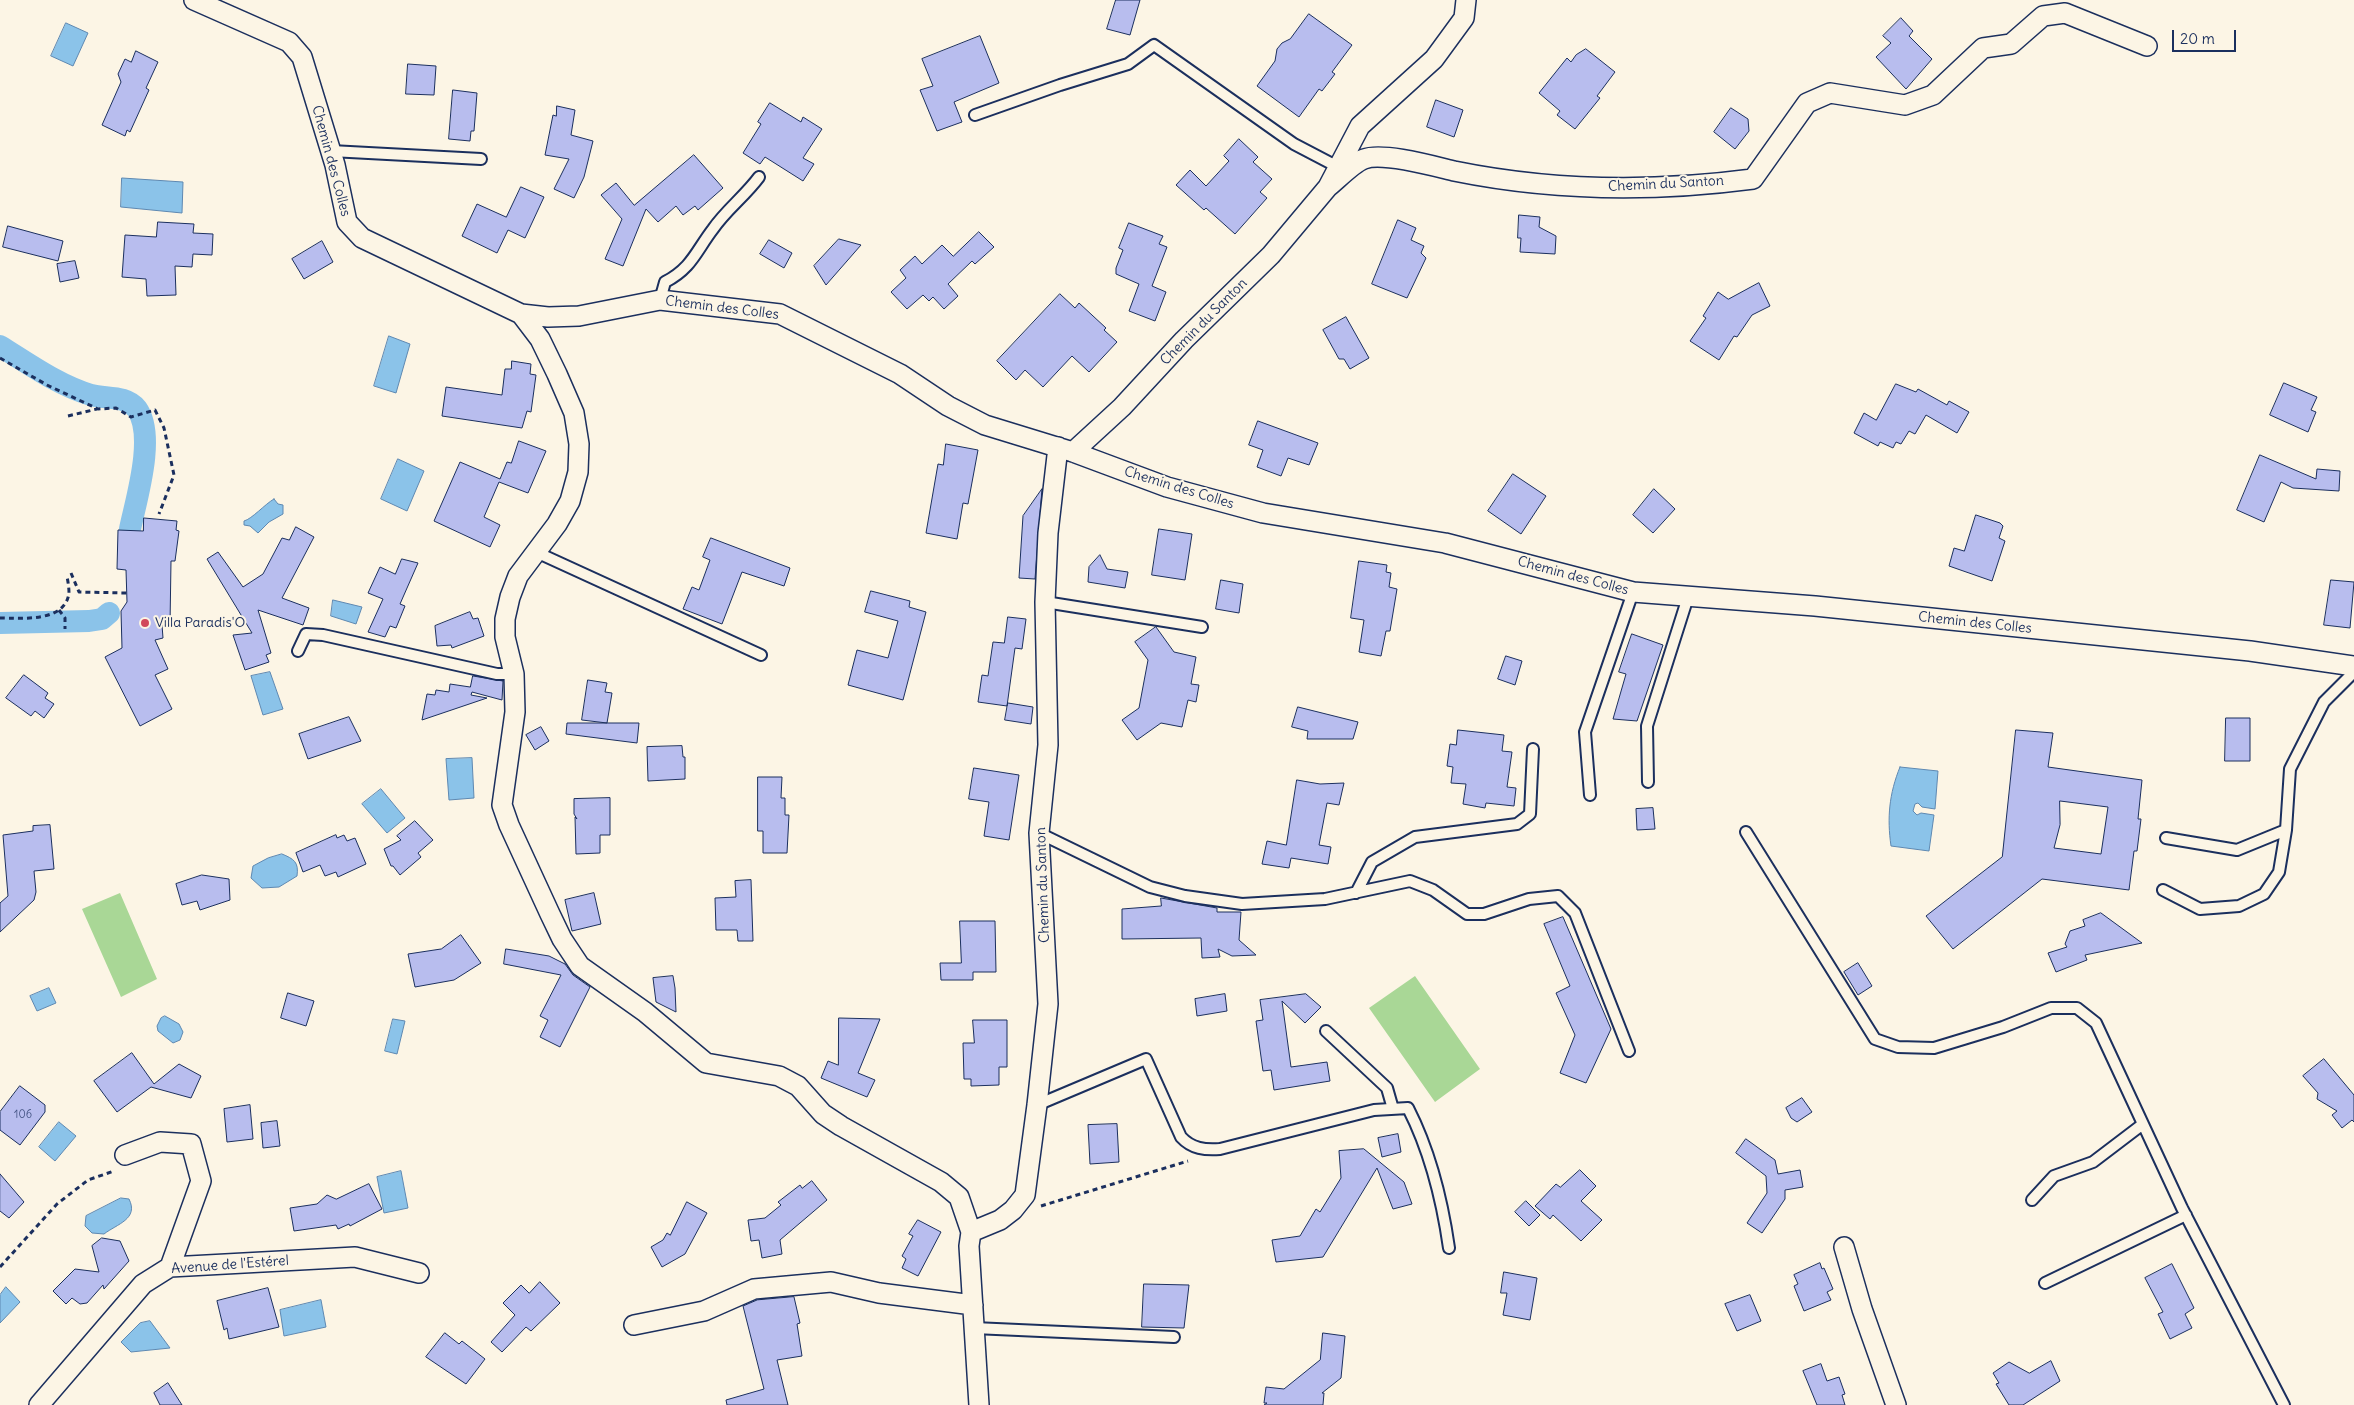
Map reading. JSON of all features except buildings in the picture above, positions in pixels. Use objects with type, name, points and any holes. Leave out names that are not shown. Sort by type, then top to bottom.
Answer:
[{"type":"street","name":"Chemin des Colles","points":[[194,0],[289,42],[302,57],[331,152],[347,222],[362,238],[521,314],[548,317],[579,316],[660,300],[780,314],[900,374],[948,406],[985,425],[1066,450],[1167,487],[1263,513],[1445,543],[1633,592],[1815,606],[2240,650],[2354,666]]},
{"type":"street","name":"Chemin du Santon","points":[[1328,187],[1360,126],[1434,59],[1464,18],[1466,0]]},
{"type":"street","name":"Chemin du Santon","points":[[970,1232],[1000,1220],[1013,1210],[1025,1195],[1037,1106],[1048,1004],[1039,833],[1048,745],[1045,602],[1048,533],[1066,450],[1122,407],[1184,340],[1271,255],[1328,187],[1364,159],[1392,158],[1500,180],[1609,188],[1696,186],[1753,178],[1807,103],[1830,94],[1905,105],[1933,95],[1983,48],[2012,44],[2043,16],[2065,13],[2147,46]]},
{"type":"street","points":[[521,314],[540,339],[557,374],[574,413],[579,444],[578,472],[570,501],[557,524],[518,576],[510,596],[505,619],[505,637],[514,674],[516,712],[502,805],[509,825],[562,939],[580,966],[645,1012],[706,1063],[779,1076],[798,1086],[823,1114],[941,1182],[959,1197],[970,1232],[969,1246],[979,1405]]},
{"type":"street","points":[[125,1155],[160,1142],[191,1144],[201,1181],[170,1267]]},
{"type":"street","points":[[1844,1247],[1862,1309],[1896,1405]]},
{"type":"street","name":"Avenue de l'Estérel","points":[[39,1405],[143,1284],[170,1267],[356,1257],[419,1273]]},
{"type":"street","points":[[634,1325],[704,1312],[754,1289],[831,1282],[879,1293],[973,1305]]},
{"type":"lane","points":[[975,115],[1060,85],[1128,64],[1154,45],[1294,144],[1338,167]]},
{"type":"lane","points":[[331,152],[481,159]]},
{"type":"lane","points":[[660,300],[665,282],[680,274],[691,263],[713,228],[759,177]]},
{"type":"lane","points":[[536,552],[761,654]]},
{"type":"lane","points":[[1590,795],[1585,732],[1633,592]]},
{"type":"lane","points":[[1648,782],[1647,726],[1688,597]]},
{"type":"lane","points":[[1045,602],[1202,627]]},
{"type":"lane","points":[[298,651],[306,634],[323,635],[497,674],[514,674]]},
{"type":"lane","points":[[2163,890],[2200,909],[2239,906],[2264,894],[2279,872],[2286,830],[2290,769],[2324,702],[2354,672]]},
{"type":"lane","points":[[1356,893],[1372,862],[1415,837],[1517,824],[1530,814],[1533,749]]},
{"type":"lane","points":[[2166,838],[2237,850],[2286,830]]},
{"type":"lane","points":[[1746,832],[1875,1039],[1898,1047],[1934,1048],[2003,1027],[2051,1008],[2078,1008],[2096,1023],[2186,1215],[2284,1405]]},
{"type":"lane","points":[[1039,833],[1150,887],[1185,896],[1242,904],[1325,899],[1410,881],[1433,890],[1467,914],[1484,914],[1529,899],[1558,896],[1575,912],[1629,1052]]},
{"type":"lane","points":[[1326,1031],[1387,1088],[1393,1109]]},
{"type":"lane","points":[[1037,1106],[1146,1059],[1181,1137],[1188,1145],[1206,1150],[1220,1149],[1374,1110],[1408,1108],[1421,1134],[1444,1210],[1448,1248]]},
{"type":"lane","points":[[2032,1200],[2054,1176],[2093,1162],[2143,1124]]},
{"type":"lane","points":[[2045,1283],[2186,1215]]},
{"type":"lane","points":[[974,1328],[1174,1337]]},
{"type":"path","points":[[0,358],[46,385],[98,409]]},
{"type":"path","points":[[68,416],[98,409],[116,408],[131,417],[154,410],[164,428],[174,475],[159,514]]},
{"type":"path","points":[[71,573],[79,592],[127,593]]},
{"type":"path","points":[[0,618],[37,618],[59,610],[69,594],[67,576]]},
{"type":"path","points":[[59,610],[65,618],[65,629]]},
{"type":"path","points":[[1013,1210],[1044,1205],[1188,1161],[1199,1148]]},
{"type":"path","points":[[0,1267],[57,1204],[88,1180],[115,1170],[125,1155]]},
{"type":"green space","points":[[120,893],[157,979],[121,997],[82,909]]},
{"type":"green space","points":[[1415,976],[1480,1069],[1435,1102],[1369,1008]]},
{"type":"water","points":[[66,23],[88,33],[73,66],[51,56]]},
{"type":"water","points":[[122,178],[183,182],[182,213],[121,207]]},
{"type":"water","points":[[389,336],[410,344],[396,393],[374,386]]},
{"type":"water","points":[[398,459],[424,471],[407,511],[381,499]]},
{"type":"water","points":[[274,499],[278,504],[283,505],[283,514],[269,522],[258,533],[250,526],[244,525],[244,521]]},
{"type":"water","points":[[333,600],[362,607],[356,624],[331,616]]},
{"type":"water","points":[[270,672],[283,709],[263,715],[251,676]]},
{"type":"water","points":[[472,758],[474,798],[449,800],[446,759]]},
{"type":"water","points":[[1900,767],[1938,771],[1935,809],[1922,807],[1918,803],[1915,804],[1913,811],[1917,815],[1921,813],[1934,815],[1929,851],[1891,846],[1890,806],[1893,787]]},
{"type":"water","points":[[381,789],[405,818],[387,833],[362,804]]},
{"type":"water","points":[[282,854],[295,862],[297,876],[279,887],[262,888],[251,878],[253,866],[268,858]]},
{"type":"water","points":[[49,988],[56,1003],[37,1011],[30,996]]},
{"type":"water","points":[[165,1016],[179,1024],[183,1032],[180,1040],[173,1043],[158,1031],[157,1026],[161,1018]]},
{"type":"water","points":[[393,1019],[405,1021],[397,1054],[385,1051]]},
{"type":"water","points":[[59,1122],[76,1136],[55,1161],[39,1147]]},
{"type":"water","points":[[401,1171],[408,1208],[384,1213],[377,1177]]},
{"type":"water","points":[[121,1198],[129,1199],[131,1206],[131,1212],[125,1220],[104,1234],[92,1233],[85,1226],[86,1216]]},
{"type":"water","points":[[6,1287],[20,1302],[0,1323],[0,1295]]},
{"type":"water","points":[[321,1300],[326,1327],[284,1336],[280,1310]]},
{"type":"water","points":[[150,1321],[170,1348],[131,1352],[121,1342],[140,1323]]},
{"type":"waterway","points":[[0,346],[67,386],[91,395],[122,399],[137,409],[145,435],[145,451],[140,485],[130,529]]},
{"type":"waterway","points":[[0,623],[89,621],[102,619],[109,613]]},
{"type":"place","name":"Villa Paradis'O","points":[[145,623]]}]
